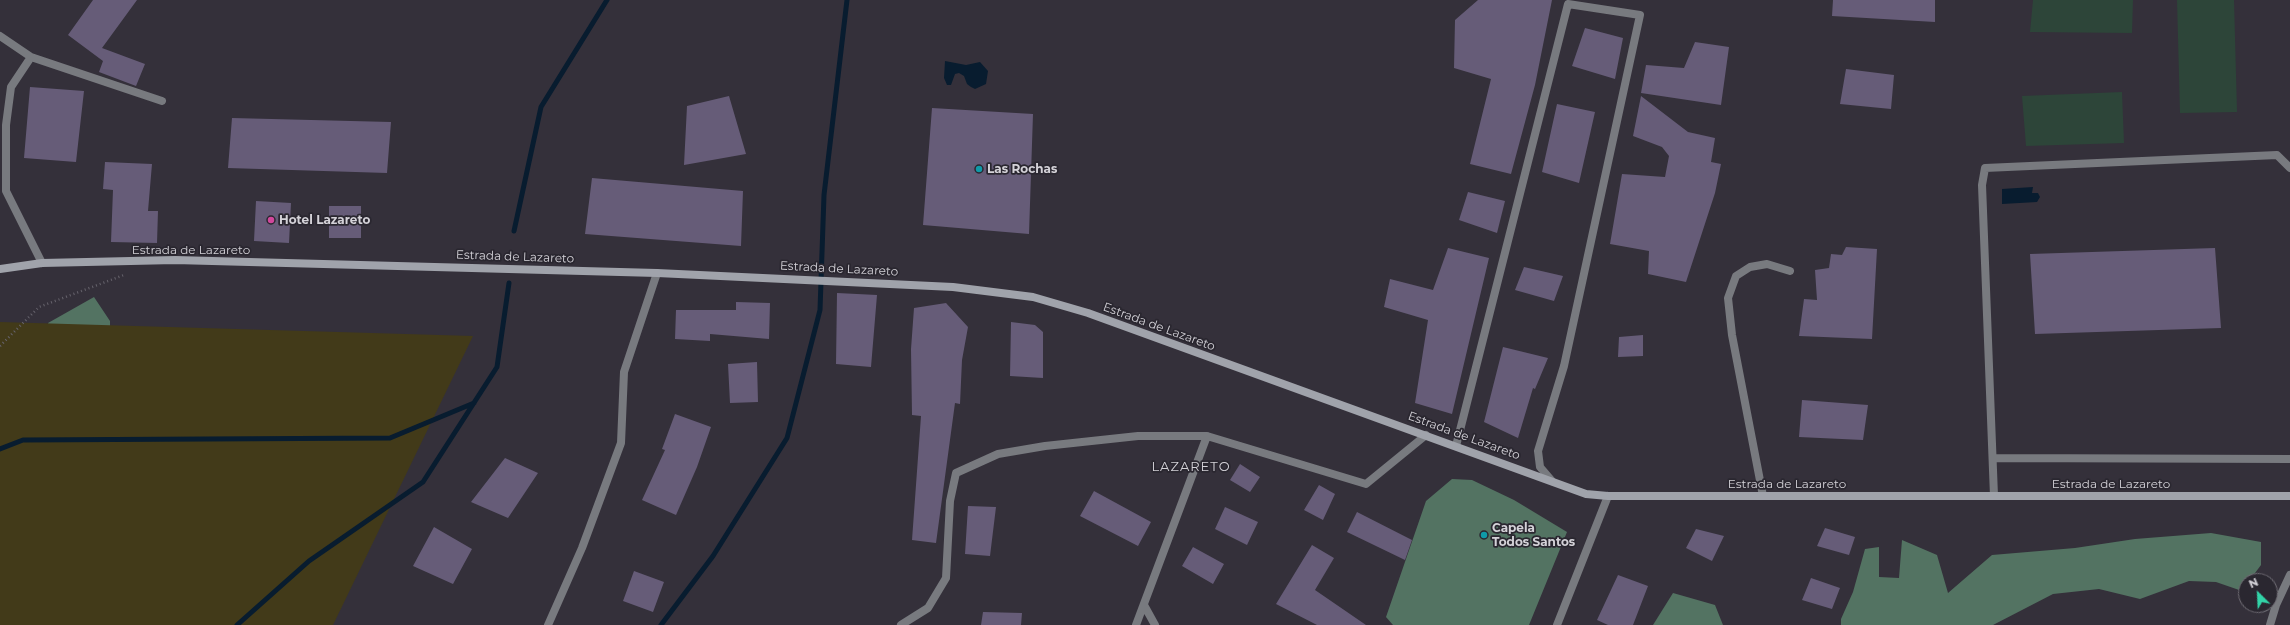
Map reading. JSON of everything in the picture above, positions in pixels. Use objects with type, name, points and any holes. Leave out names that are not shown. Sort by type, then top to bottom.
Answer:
[{"type":"street","points":[[1456,446],[1568,4],[1640,15],[1564,366],[1538,451],[1540,467],[1553,482]]},
{"type":"street","points":[[0,36],[31,57],[162,101]]},
{"type":"street","points":[[31,57],[11,87],[6,125],[6,191],[42,263]]},
{"type":"street","points":[[1994,496],[1982,185],[1985,168],[2277,154],[2290,168]]},
{"type":"street","name":"Estrada de Lazareto","points":[[0,269],[42,263],[175,260],[657,273],[953,286],[1033,297],[1088,313],[1255,376],[1426,435],[1586,494],[1608,496],[2290,496]]},
{"type":"street","points":[[1763,496],[1732,335],[1728,298],[1736,276],[1750,267],[1767,264],[1790,271]]},
{"type":"street","points":[[548,625],[582,548],[621,443],[624,372],[657,273]]},
{"type":"street","points":[[901,625],[928,608],[946,578],[950,501],[956,473],[998,454],[1045,446],[1138,436],[1207,436],[1366,484],[1426,435]]},
{"type":"street","points":[[1136,625],[1207,436]]},
{"type":"street","points":[[1993,458],[2290,460]]},
{"type":"street","points":[[1557,625],[1608,496]]},
{"type":"street","points":[[2270,625],[2278,600],[2290,575]]},
{"type":"street","points":[[1144,605],[1155,625]]},
{"type":"path","points":[[0,346],[40,307],[129,274]]},
{"type":"green space","points":[[2033,0],[2133,0],[2132,33],[2030,32]]},
{"type":"green space","points":[[2177,0],[2234,0],[2237,112],[2180,113]]},
{"type":"green space","points":[[2122,92],[2124,143],[2026,146],[2022,96]]},
{"type":"green space","points":[[94,297],[110,321],[110,349],[53,343],[48,323]]},
{"type":"green space","points":[[1452,479],[1472,480],[1514,500],[1567,532],[1529,625],[1393,625],[1386,617],[1426,501]]},
{"type":"green space","points":[[2211,533],[2261,542],[2261,565],[2255,573],[2238,573],[2238,590],[2216,582],[2189,581],[2140,599],[2099,589],[2053,594],[1993,625],[1841,625],[1841,619],[1853,592],[1865,549],[1879,547],[1879,577],[1899,578],[1902,540],[1937,555],[1948,593],[1992,555],[2075,548],[2135,539]]},
{"type":"green space","points":[[1673,593],[1715,605],[1723,625],[1653,625]]},
{"type":"sand","points":[[0,322],[473,336],[333,625],[0,625]]},
{"type":"water","points":[[945,61],[966,65],[980,62],[988,71],[986,84],[975,89],[967,84],[964,76],[959,73],[955,74],[951,85],[947,85],[944,78]]},
{"type":"water","points":[[2033,187],[2032,193],[2038,193],[2040,197],[2037,202],[2002,204],[2002,189]]},
{"type":"building","points":[[93,0],[137,0],[102,48],[145,64],[136,86],[99,72],[103,61],[68,35]]},
{"type":"building","points":[[1478,0],[1552,0],[1535,85],[1511,174],[1470,164],[1491,79],[1454,68],[1455,20]]},
{"type":"building","points":[[1833,0],[1935,0],[1935,22],[1832,16]]},
{"type":"building","points":[[1585,28],[1623,38],[1615,79],[1572,66]]},
{"type":"building","points":[[1695,42],[1729,47],[1721,105],[1641,93],[1646,65],[1684,68]]},
{"type":"building","points":[[1846,69],[1894,75],[1891,109],[1840,104]]},
{"type":"building","points":[[30,87],[84,91],[76,162],[24,158]]},
{"type":"building","points":[[729,96],[746,154],[684,165],[687,106]]},
{"type":"building","points":[[1641,96],[1688,132],[1715,138],[1711,162],[1721,164],[1715,193],[1686,282],[1648,274],[1649,251],[1610,244],[1622,174],[1665,177],[1669,156],[1662,147],[1633,136]]},
{"type":"building","points":[[1557,104],[1595,112],[1579,183],[1542,172]]},
{"type":"building","name":"Las Rochas","points":[[932,108],[1033,114],[1029,234],[923,225]]},
{"type":"building","points":[[232,118],[391,122],[387,173],[228,168]]},
{"type":"building","points":[[105,162],[152,164],[148,211],[158,211],[157,243],[111,242],[113,190],[103,189]]},
{"type":"building","points":[[592,178],[743,191],[741,246],[585,234]]},
{"type":"building","points":[[1468,192],[1505,201],[1497,233],[1459,220]]},
{"type":"building","points":[[256,201],[291,203],[289,243],[254,241]]},
{"type":"building","points":[[329,206],[361,206],[361,238],[329,238]]},
{"type":"building","points":[[1846,247],[1877,249],[1872,339],[1799,336],[1804,299],[1817,300],[1815,270],[1829,268],[1831,254],[1842,255]]},
{"type":"building","points":[[1448,248],[1489,258],[1452,414],[1415,403],[1428,320],[1384,307],[1390,279],[1433,290]]},
{"type":"building","points":[[2215,248],[2221,328],[2035,334],[2030,254]]},
{"type":"building","points":[[1524,267],[1563,276],[1554,301],[1515,290]]},
{"type":"building","points":[[837,293],[877,295],[871,367],[836,364]]},
{"type":"building","points":[[736,302],[770,303],[769,339],[710,334],[710,341],[675,339],[676,310],[736,310]]},
{"type":"building","points":[[946,303],[968,327],[962,360],[960,404],[955,403],[936,543],[912,540],[921,416],[912,415],[911,349],[914,308]]},
{"type":"building","points":[[1011,322],[1035,325],[1043,332],[1043,378],[1010,376]]},
{"type":"building","points":[[1643,335],[1643,356],[1618,357],[1619,337]]},
{"type":"building","points":[[1503,347],[1548,358],[1535,389],[1533,388],[1518,438],[1484,422]]},
{"type":"building","points":[[757,362],[758,402],[730,403],[728,364]]},
{"type":"building","points":[[1802,400],[1868,405],[1863,440],[1799,437]]},
{"type":"building","points":[[675,414],[711,427],[697,467],[676,515],[642,500],[665,450],[662,449]]},
{"type":"building","points":[[505,458],[538,473],[508,518],[471,502]]},
{"type":"building","points":[[1240,464],[1260,477],[1250,492],[1230,480]]},
{"type":"building","points":[[1319,485],[1335,494],[1323,520],[1304,510]]},
{"type":"building","points":[[1094,491],[1151,522],[1138,546],[1080,516]]},
{"type":"building","points":[[968,506],[996,507],[990,556],[965,554]]},
{"type":"building","points":[[1225,507],[1258,522],[1247,545],[1215,529]]},
{"type":"building","points":[[1357,512],[1412,540],[1405,560],[1347,532]]},
{"type":"building","points":[[434,527],[472,549],[453,584],[413,566]]},
{"type":"building","points":[[1825,528],[1855,537],[1849,555],[1817,546]]},
{"type":"building","points":[[1696,529],[1724,536],[1712,561],[1686,548]]},
{"type":"building","points":[[1312,545],[1334,558],[1315,590],[1366,625],[1317,625],[1276,604]]},
{"type":"building","points":[[1193,547],[1224,564],[1213,584],[1182,566]]},
{"type":"building","points":[[634,571],[664,582],[653,612],[623,601]]},
{"type":"building","points":[[1618,575],[1648,586],[1633,625],[1608,625],[1597,620]]},
{"type":"building","points":[[1811,578],[1840,588],[1832,609],[1802,600]]},
{"type":"building","points":[[983,612],[1022,613],[1021,625],[981,625]]},
{"type":"waterway","points":[[514,231],[541,107],[607,0]]},
{"type":"waterway","points":[[661,625],[713,556],[787,438],[820,310],[824,195],[847,0]]},
{"type":"waterway","points":[[237,625],[309,561],[423,482],[497,367],[509,283]]},
{"type":"waterway","points":[[0,449],[23,440],[390,438],[474,403]]},
{"type":"place","name":"Las Rochas","points":[[979,169]]},
{"type":"place","name":"Hotel Lazareto","points":[[271,220]]},
{"type":"place","name":"Capela Todos Santos","points":[[1484,535]]},
{"type":"district","name":"LAZARETO","points":[[1191,467]]}]
